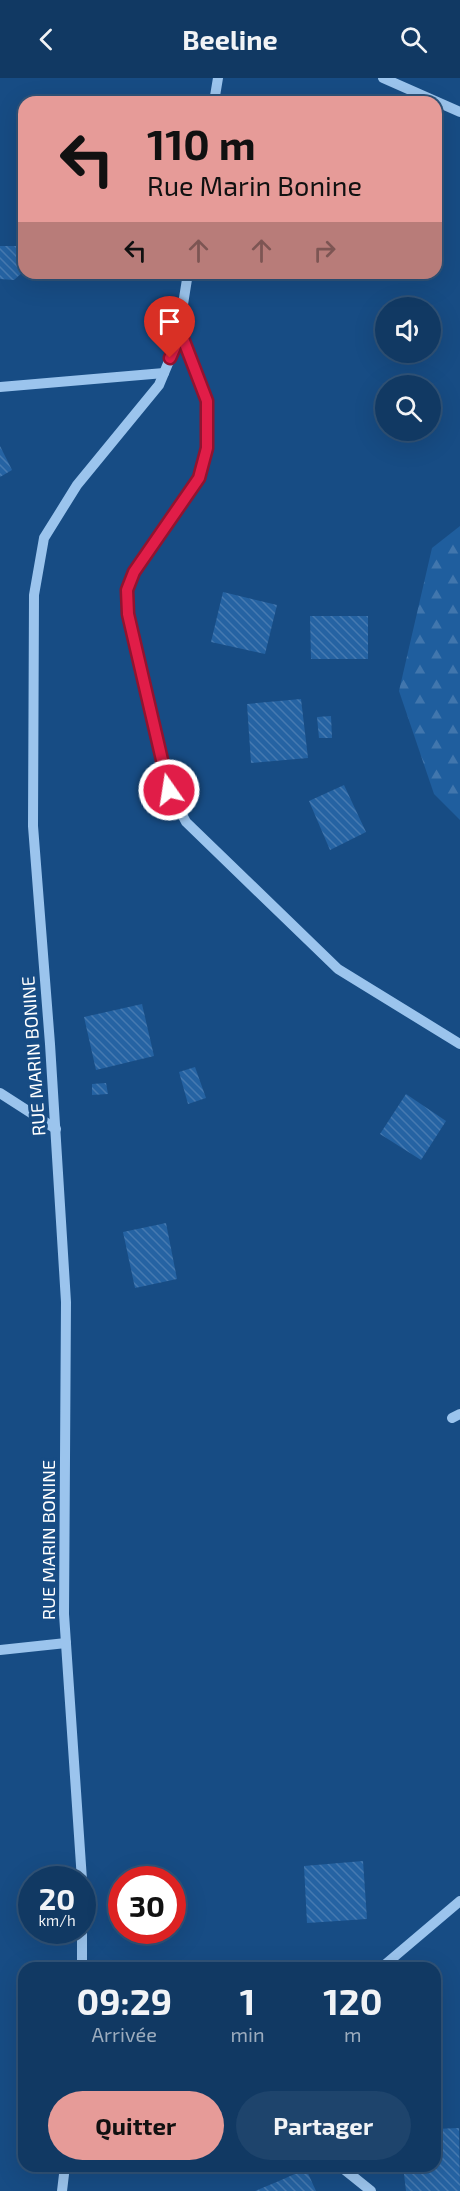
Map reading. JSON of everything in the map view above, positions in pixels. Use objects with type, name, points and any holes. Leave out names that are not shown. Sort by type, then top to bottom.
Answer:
[{"type":"street","points":[[215,96],[218,78]]},
{"type":"street","points":[[383,78],[424,96]]},
{"type":"street","points":[[442,104],[460,112]]},
{"type":"street","name":"RUE MARIN BONINE","points":[[81,1866],[64,1614],[66,1302],[56,1129],[33,826],[34,595],[44,538],[76,485],[159,385],[177,342],[187,279]]},
{"type":"street","points":[[179,328],[207,401],[207,448],[199,478],[134,572],[127,590],[128,614],[169,790],[186,822],[338,969],[460,1044]]},
{"type":"street","points":[[0,387],[164,373]]},
{"type":"street","points":[[0,1093],[56,1129]]},
{"type":"street","points":[[0,1650],[66,1643]]},
{"type":"street","points":[[388,1962],[460,1901]]},
{"type":"street","points":[[81,1962],[82,1944]]},
{"type":"street","points":[[62,2191],[64,2172]]},
{"type":"street","points":[[347,2172],[371,2191]]},
{"type":"green space","points":[[460,526],[460,820],[434,794],[399,691],[432,548]]},
{"type":"building","points":[[0,246],[18,246],[18,276],[14,280],[0,279]]},
{"type":"building","points":[[0,446],[12,470],[0,477]]},
{"type":"building","points":[[223,592],[277,605],[265,654],[211,642]]},
{"type":"building","points":[[310,616],[368,616],[368,659],[311,659]]},
{"type":"building","points":[[301,699],[308,758],[251,763],[247,704]]},
{"type":"building","points":[[331,716],[332,738],[319,738],[317,717]]},
{"type":"building","points":[[344,785],[366,832],[330,850],[309,801]]},
{"type":"building","points":[[142,1004],[154,1056],[96,1070],[84,1017]]},
{"type":"building","points":[[195,1067],[206,1098],[188,1104],[179,1072]]},
{"type":"building","points":[[106,1083],[108,1094],[92,1095],[92,1084]]},
{"type":"building","points":[[406,1094],[446,1121],[421,1160],[380,1134]]},
{"type":"building","points":[[166,1223],[177,1279],[135,1288],[123,1232]]},
{"type":"building","points":[[363,1861],[367,1919],[307,1923],[304,1866]]},
{"type":"building","points":[[459,2128],[460,2191],[406,2191],[404,2172],[441,2172],[441,2129]]},
{"type":"building","points":[[299,2172],[307,2172],[316,2191],[255,2191]]},
{"type":"route","points":[[169,790],[128,614],[127,590],[134,572],[199,478],[207,448],[207,401],[179,328],[177,342],[170,358]]}]
